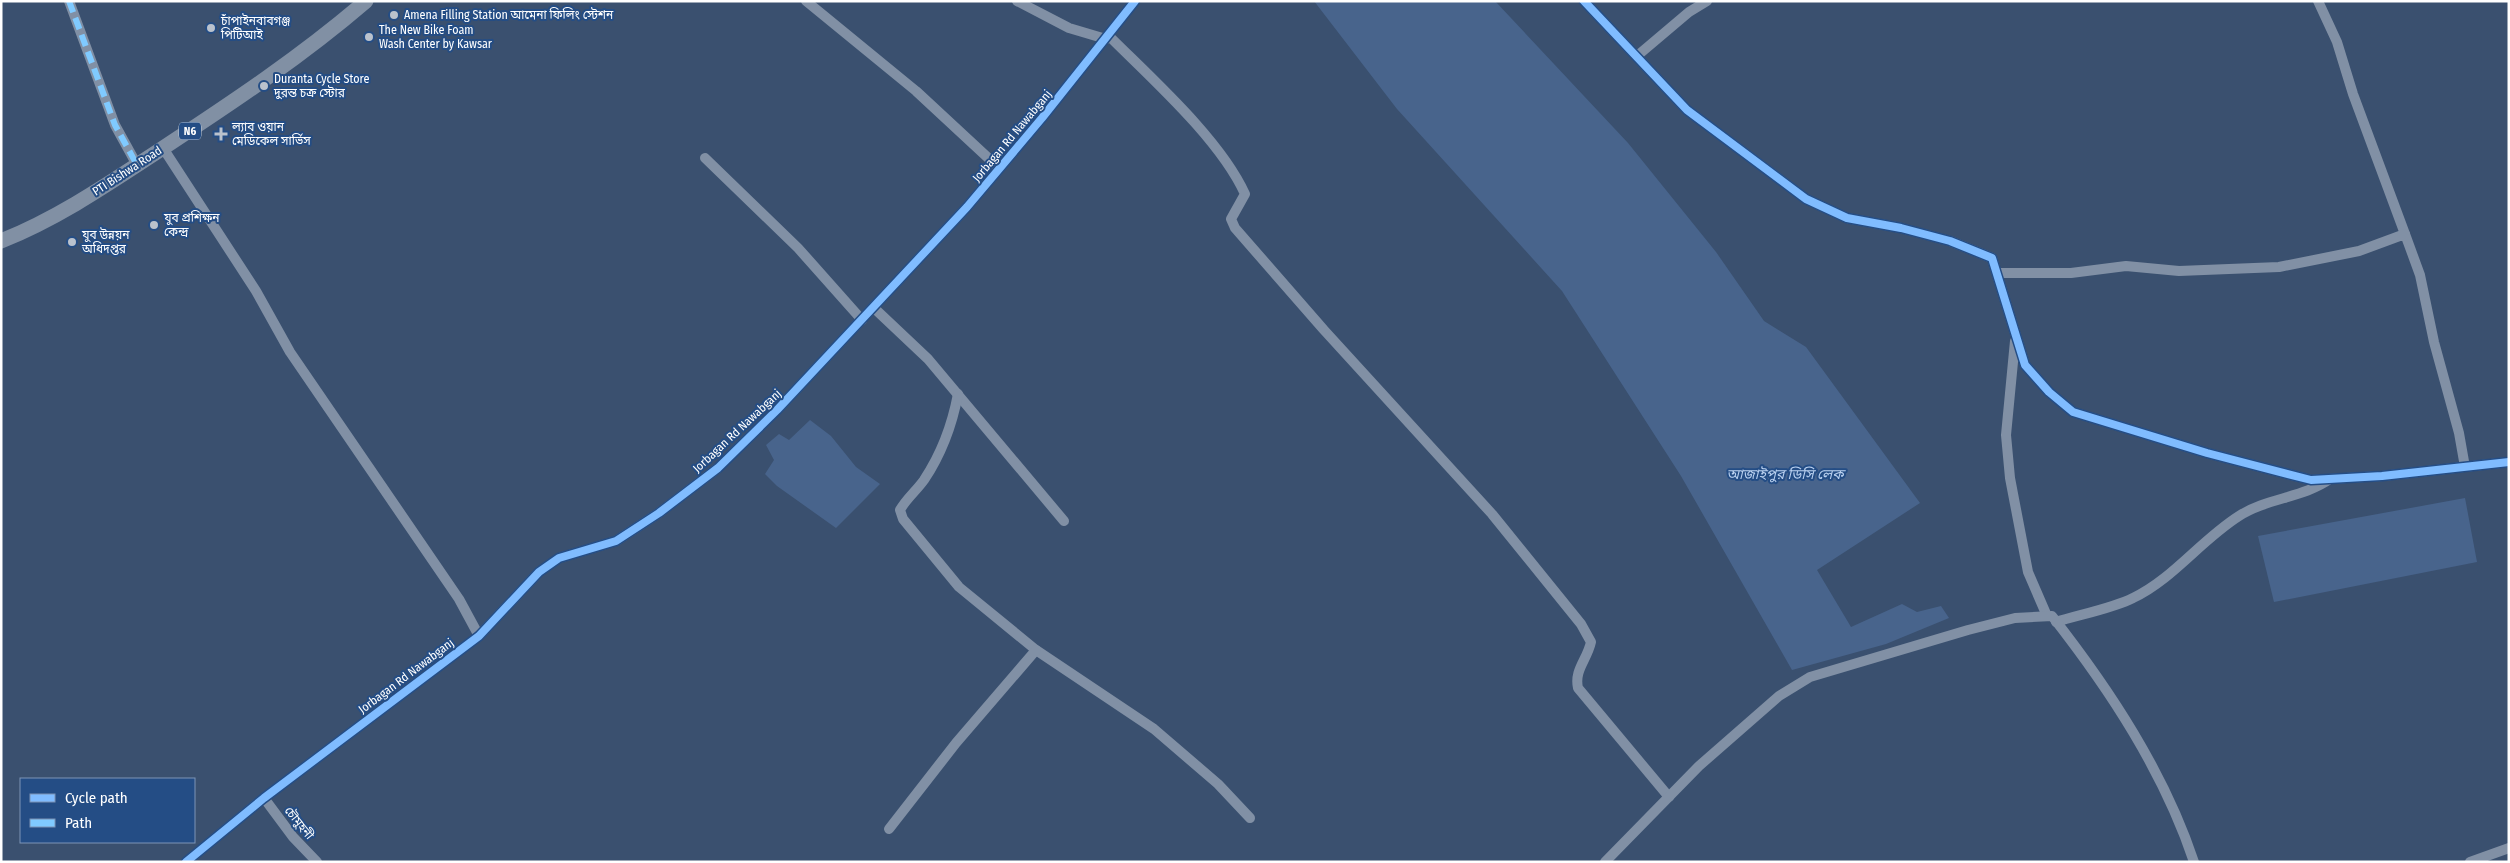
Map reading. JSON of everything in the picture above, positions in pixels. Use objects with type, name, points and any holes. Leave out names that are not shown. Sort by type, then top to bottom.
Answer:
[{"type":"highway","name":"PTI Bishwa Road","points":[[1,241],[62,212],[163,148],[277,72],[366,1]]},
{"type":"street","points":[[69,1],[115,125],[137,165]]},
{"type":"street","points":[[806,1],[916,92],[999,168]]},
{"type":"street","points":[[1016,1],[1069,28],[1107,37],[1158,84],[1214,146],[1241,185],[1245,194],[1232,219],[1234,228],[1492,514],[1581,624],[1591,642],[1576,677],[1578,688],[1669,797]]},
{"type":"street","name":"Jorbagan Rd Nawabganj","points":[[186,862],[264,798],[479,636],[539,572],[559,558],[616,541],[659,513],[718,468],[777,410],[874,308],[999,168],[1135,1]]},
{"type":"street","points":[[1584,1],[1687,110],[1806,199],[1847,218],[1901,228],[1950,241],[1992,258],[2025,365],[2049,392],[2073,412],[2207,453],[2311,480],[2382,476],[2509,462]]},
{"type":"street","points":[[1637,56],[1689,12],[1707,1]]},
{"type":"street","points":[[2318,1],[2337,42],[2353,94],[2420,275],[2434,342],[2459,433],[2465,467]]},
{"type":"street","points":[[163,148],[256,291],[290,352],[440,570],[479,636]]},
{"type":"street","points":[[705,158],[798,248],[862,320]]},
{"type":"street","points":[[1997,273],[2071,273],[2126,266],[2179,271],[2279,267],[2358,251],[2405,234]]},
{"type":"street","points":[[874,308],[928,359],[1064,521]]},
{"type":"street","points":[[2016,334],[2006,435],[2010,478],[2028,572],[2051,619],[2089,663],[2141,747],[2182,827],[2194,862]]},
{"type":"street","points":[[958,394],[952,422],[942,449],[923,480],[900,510],[903,519],[959,588],[1036,650],[1154,729],[1218,784],[1250,818]]},
{"type":"street","points":[[1605,862],[1699,766],[1779,696],[1810,677],[2015,618],[2051,619],[2133,599],[2164,578],[2210,538],[2239,516],[2264,503],[2302,493],[2331,479]]},
{"type":"street","points":[[889,829],[956,743],[1036,650]]},
{"type":"street","name":"চৌমুহনী","points":[[264,798],[293,837],[316,862]]},
{"type":"street","points":[[2470,862],[2509,848]]},
{"type":"water","name":"আজাইপুর ডিসি লেক","points":[[1314,1],[1495,1],[1628,143],[1716,252],[1764,321],[1806,347],[1920,503],[1817,570],[1851,627],[1902,604],[1917,612],[1941,606],[1949,618],[1886,644],[1792,670],[1681,476],[1562,291],[1397,109]]},
{"type":"water","points":[[810,420],[831,436],[856,467],[880,484],[836,528],[777,486],[765,474],[774,460],[766,445],[779,434],[789,440]]},
{"type":"water","points":[[2465,498],[2477,562],[2274,602],[2258,536]]},
{"type":"marked path","points":[[69,1],[115,125],[137,165]]},
{"type":"cycle path","points":[[186,862],[264,798],[479,636],[539,572],[559,558],[616,541],[659,513],[718,468],[777,410],[967,207],[1042,118],[1135,1]]},
{"type":"cycle path","points":[[1584,1],[1687,110],[1806,199],[1847,218],[1901,228],[1950,241],[1992,258],[2025,365],[2049,392],[2073,412],[2207,453],[2311,480],[2382,476],[2509,462]]},
{"type":"place","name":"Amena Filling Station আমেনা ফিলিং স্টেশন","points":[[394,15]]},
{"type":"place","name":"চাঁপাইনবাবগঞ্জ পিটিআই","points":[[211,28]]},
{"type":"place","name":"The New Bike Foam Wash Center by Kawsar","points":[[369,37]]},
{"type":"place","name":"Duranta Cycle Store দুরন্ত চক্র স্টোর","points":[[264,86]]},
{"type":"place","name":"ল্যাব ওয়ান মেডিকেল সার্ভিস","points":[[221,134]]},
{"type":"place","name":"যুব প্রশিক্ষন কেন্দ্র","points":[[154,225]]},
{"type":"place","name":"যুব উন্নয়ন অধিদপ্তর","points":[[72,242]]}]
